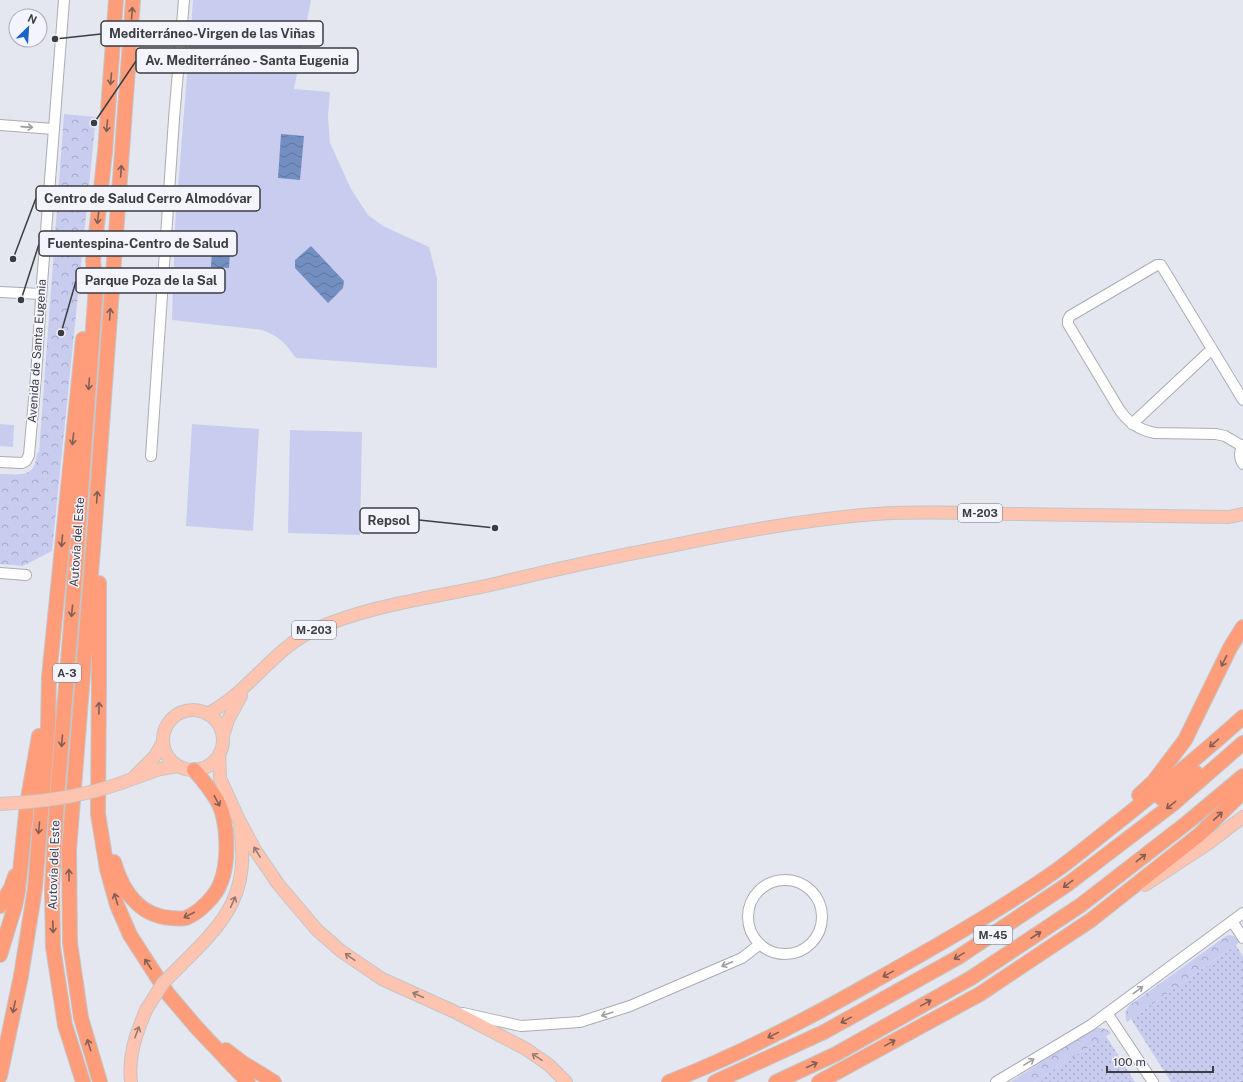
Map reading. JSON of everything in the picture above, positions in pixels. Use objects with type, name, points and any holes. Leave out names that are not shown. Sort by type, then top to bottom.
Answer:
[{"type":"highway","name":"Autovía del Este","points":[[83,1082],[65,1025],[53,947],[52,888],[57,798],[96,287],[93,261],[105,152],[116,0]]},
{"type":"highway","name":"Autovía del Este","points":[[100,1082],[80,1018],[70,943],[69,850],[94,536],[133,0]]},
{"type":"highway","points":[[0,1076],[2,1056],[20,976],[34,888],[48,726],[50,677],[89,286],[93,261]]},
{"type":"highway","points":[[94,536],[98,555],[98,814],[106,869],[117,905],[130,936],[168,994],[197,1028],[248,1082]]},
{"type":"highway","points":[[1008,902],[1104,827],[1154,781],[1185,740],[1230,648],[1243,627]]},
{"type":"highway","points":[[0,955],[18,891],[27,804],[50,677]]},
{"type":"highway","points":[[668,1082],[707,1067],[816,1014],[946,941],[1008,902],[1088,846],[1161,788],[1243,717]]},
{"type":"highway","points":[[98,738],[101,749],[105,808],[110,848],[119,879],[137,904],[150,913],[165,917],[185,918],[198,910],[211,898],[221,882],[224,867],[227,834],[220,805],[207,784],[194,770]]},
{"type":"highway","points":[[1088,846],[1165,796],[1243,742]]},
{"type":"highway","name":"M-45","points":[[715,1082],[824,1032],[969,950],[1068,884],[1173,804],[1243,742]]},
{"type":"highway","name":"M-45","points":[[776,1082],[836,1054],[971,978],[1081,905],[1188,822],[1243,776]]},
{"type":"highway","points":[[819,1082],[980,994],[1091,920],[1200,834],[1243,792]]},
{"type":"highway","points":[[0,906],[11,888],[22,857]]},
{"type":"highway","points":[[197,1028],[243,1063],[274,1082]]},
{"type":"main road","name":"M-203","points":[[207,714],[227,703],[267,664],[299,638],[339,620],[438,595],[745,530],[814,520],[879,514],[954,513],[1229,517],[1243,514]]},
{"type":"main road","name":"M-203","points":[[219,754],[222,746],[222,736],[233,709],[246,686]]},
{"type":"main road","points":[[219,754],[212,764],[203,768],[194,770],[185,769],[171,761],[164,750],[163,742],[166,727],[175,716],[188,710],[207,714],[215,720],[220,727],[222,736]]},
{"type":"main road","points":[[133,779],[155,756],[163,742]]},
{"type":"main road","points":[[219,754],[220,778],[238,818],[278,884],[317,930],[341,951],[382,979],[453,1011],[526,1050],[550,1065],[566,1082]]},
{"type":"main road","points":[[0,804],[33,802],[99,791],[160,769],[178,766]]},
{"type":"main road","points":[[1091,920],[1209,842],[1243,817]]},
{"type":"main road","points":[[131,1082],[131,1055],[136,1033],[146,1010],[164,983],[207,940],[219,925],[231,908],[239,889],[243,867],[243,846],[238,818]]},
{"type":"street","name":"Avenida de Santa Eugenia","points":[[0,462],[18,464],[26,461],[29,455],[64,0]]},
{"type":"street","points":[[151,456],[174,120],[184,0]]},
{"type":"street","points":[[0,125],[53,129]]},
{"type":"street","points":[[1243,400],[1161,265],[1157,265],[1070,316],[1068,320],[1068,324],[1119,409],[1132,424],[1148,432],[1155,433],[1216,434],[1225,436],[1243,445],[1240,456],[1243,464]]},
{"type":"street","points":[[0,292],[41,294]]},
{"type":"street","points":[[1132,424],[1212,349]]},
{"type":"street","points":[[0,573],[26,575]]},
{"type":"street","points":[[784,880],[796,882],[808,887],[816,896],[823,918],[821,928],[810,945],[801,951],[790,954],[780,954],[769,950],[760,944],[752,934],[748,922],[749,910],[753,898],[761,889],[772,882],[784,880]]},
{"type":"street","points":[[996,1082],[1090,1025],[1243,912]]},
{"type":"street","points":[[1232,921],[1243,938]]},
{"type":"street","points":[[453,1011],[521,1026],[580,1022],[630,1006],[742,958],[760,944]]},
{"type":"street","points":[[1107,1012],[1153,1082]]},
{"type":"green space","points":[[193,0],[311,0],[294,89],[330,92],[328,116],[330,143],[351,189],[368,215],[383,226],[429,247],[437,278],[437,368],[296,358],[281,341],[262,330],[172,320],[175,225]]},
{"type":"green space","points":[[64,114],[96,117],[52,551],[23,566],[0,564],[0,474],[20,474],[30,471],[36,461],[37,453],[39,452]]},
{"type":"green space","points":[[0,424],[14,425],[13,447],[0,446]]},
{"type":"green space","points":[[192,424],[259,429],[253,531],[186,526]]},
{"type":"green space","points":[[290,430],[362,432],[360,535],[288,533]]},
{"type":"green space","points":[[1229,935],[1234,936],[1240,942],[1127,1022],[1126,1013],[1130,1005]]},
{"type":"green space","points":[[1236,945],[1243,957],[1243,1082],[1171,1082],[1131,1019]]},
{"type":"green space","points":[[1095,1028],[1104,1029],[1111,1033],[1034,1082],[1010,1082]]},
{"type":"green space","points":[[1106,1036],[1135,1082],[1034,1082]]},
{"type":"water","points":[[281,134],[304,136],[300,180],[278,178]]},
{"type":"water","points":[[311,246],[344,281],[343,288],[328,303],[295,268],[295,260]]},
{"type":"water","points":[[212,249],[230,251],[229,268],[211,267]]},
{"type":"place","name":"Mediterráneo-Virgen de las Viñas","points":[[55,39]]},
{"type":"place","name":"Av. Mediterráneo - Santa Eugenia","points":[[94,123]]},
{"type":"place","name":"Centro de Salud Cerro Almodóvar","points":[[13,259]]},
{"type":"place","name":"Fuentespina-Centro de Salud","points":[[21,300]]},
{"type":"place","name":"Parque Poza de la Sal","points":[[61,333]]},
{"type":"place","name":"Repsol","points":[[495,528]]}]
